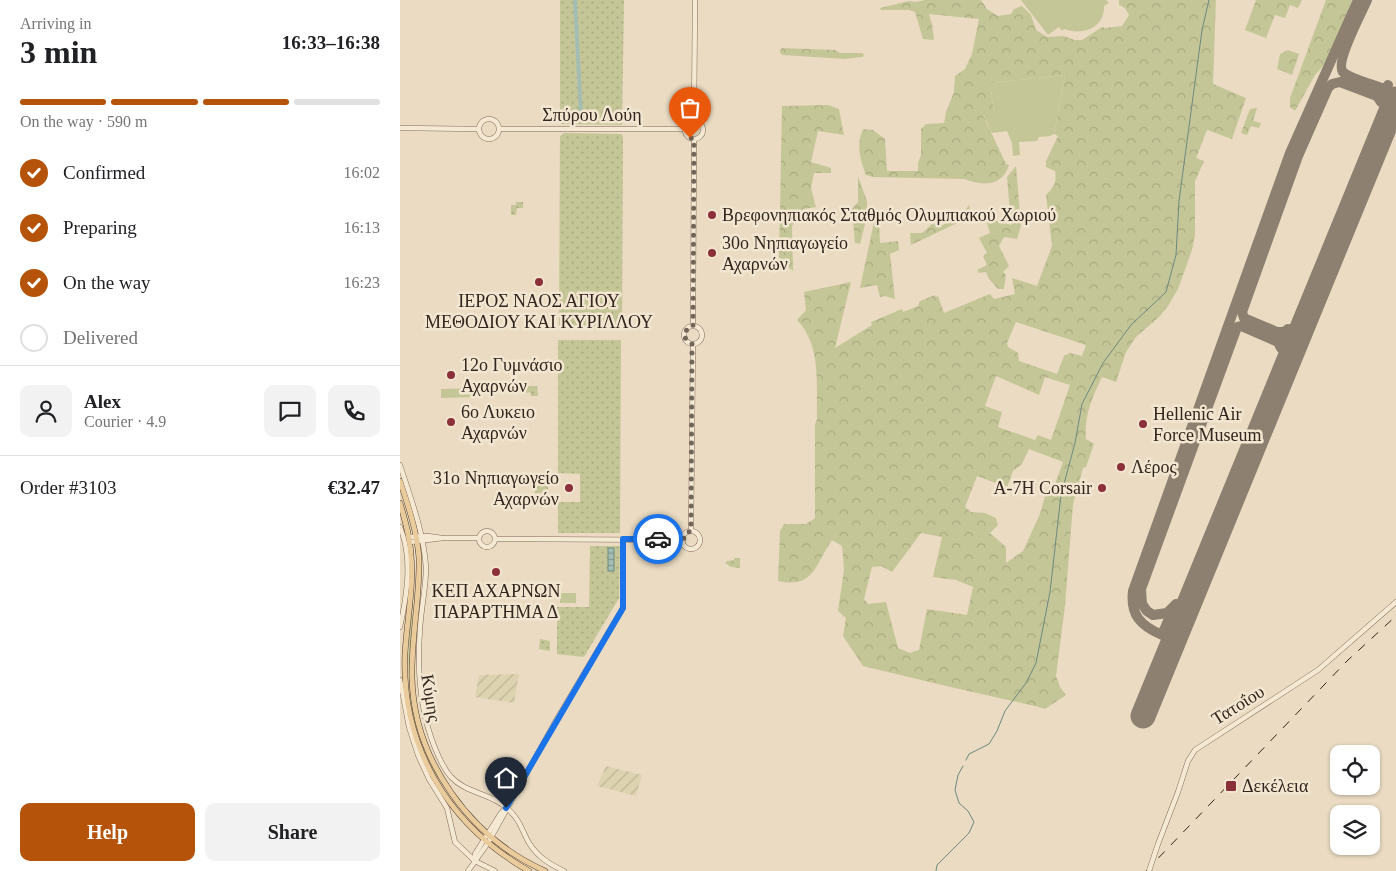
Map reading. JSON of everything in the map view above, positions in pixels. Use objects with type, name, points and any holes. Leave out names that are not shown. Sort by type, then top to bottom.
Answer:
[{"type":"main road","name":"Κύμης","points":[[400,480],[419,539],[412,668],[413,690],[429,752],[440,775],[463,808],[489,836],[524,860],[545,871]]},
{"type":"main road","name":"Κύμης","points":[[400,503],[410,539],[412,572],[405,652],[405,680],[414,732],[428,766],[442,791],[466,823],[486,842],[529,871]]},
{"type":"street","points":[[694,121],[695,0]]},
{"type":"street","points":[[489,119],[497,123],[499,129],[495,137],[489,138],[482,136],[479,129],[482,122],[489,119]]},
{"type":"street","points":[[694,121],[688,124],[685,129],[687,136],[694,139]]},
{"type":"street","points":[[694,121],[701,125],[703,130],[701,135],[694,139]]},
{"type":"street","points":[[400,128],[479,129]]},
{"type":"street","name":"Σπύρου Λούη","points":[[499,129],[685,129]]},
{"type":"street","points":[[693,326],[694,139]]},
{"type":"street","points":[[692,344],[699,341],[702,335],[699,329],[693,326]]},
{"type":"street","points":[[692,344],[686,340],[684,334],[688,328],[693,326]]},
{"type":"street","points":[[691,531],[692,344]]},
{"type":"street","points":[[400,465],[419,539],[426,578],[418,666],[420,695],[427,726],[438,754],[451,777],[465,788],[491,798],[506,808],[522,827],[528,842],[538,855],[547,863],[564,871]]},
{"type":"street","points":[[400,526],[405,542],[407,568],[405,602],[400,627]]},
{"type":"street","points":[[478,538],[486,530],[492,533],[495,538]]},
{"type":"street","points":[[691,531],[700,537],[697,546],[689,548],[684,545],[683,540],[686,533],[691,531]]},
{"type":"street","points":[[410,539],[478,538]]},
{"type":"street","points":[[478,538],[480,543],[487,547],[492,545],[495,538]]},
{"type":"street","points":[[495,538],[683,540]]},
{"type":"street","points":[[468,871],[475,861],[475,854],[486,842],[501,812],[506,808],[623,608],[623,539]]},
{"type":"street","name":"Τατοΐου","points":[[1149,871],[1188,762],[1195,750],[1318,670],[1396,602]]},
{"type":"street","points":[[400,680],[409,727],[418,755],[429,779],[447,808],[455,842],[475,861],[495,871]]},
{"type":"shaded area","points":[[608,548],[614,548],[614,571],[608,571]]},
{"type":"shaded area","points":[[519,674],[514,703],[475,697],[479,675]]},
{"type":"shaded area","points":[[606,766],[642,775],[636,796],[597,786]]},
{"type":"green space","points":[[560,0],[624,0],[622,125],[560,123]]},
{"type":"green space","points":[[925,0],[981,0],[987,9],[998,16],[1011,14],[1014,9],[1022,6],[1031,15],[1036,30],[1047,37],[1063,36],[1082,40],[1102,27],[1122,26],[1129,15],[1125,8],[1119,5],[1119,0],[1216,0],[1213,84],[1246,98],[1232,139],[1207,130],[1196,158],[1204,161],[1195,181],[1195,235],[1192,250],[1178,289],[1160,316],[1136,337],[1126,352],[1116,382],[1102,377],[1090,407],[1086,423],[1086,439],[1094,444],[1086,467],[1083,468],[1073,504],[1065,606],[1056,676],[1060,687],[1066,695],[1045,709],[863,666],[843,636],[846,618],[838,611],[844,570],[842,546],[832,540],[817,566],[807,578],[790,583],[778,581],[780,531],[784,524],[806,524],[815,518],[817,380],[811,342],[797,320],[806,310],[804,292],[851,282],[835,348],[872,325],[871,322],[902,309],[903,312],[918,306],[920,301],[935,295],[936,297],[938,296],[944,313],[990,294],[994,299],[1015,294],[1012,278],[1037,286],[1052,246],[1046,195],[1054,184],[1056,175],[1055,171],[1046,167],[1046,161],[1058,136],[1054,134],[1065,75],[990,83],[994,113],[983,115],[1006,164],[1009,165],[1006,172],[997,181],[978,183],[964,179],[873,177],[866,175],[860,152],[863,129],[873,130],[885,139],[887,171],[918,171],[921,155],[921,129],[926,124],[944,123],[954,92],[955,76],[965,69],[972,54],[979,19],[929,14],[934,40],[923,39],[915,12],[909,10],[881,10],[880,8],[909,1]],"holes":[[[1016,322],[1086,345],[1082,356],[1070,353],[1064,356],[1057,374],[1019,361],[1018,353],[1008,347],[1007,343]],[[996,376],[1039,395],[1045,377],[1070,385],[1051,440],[1038,435],[1035,440],[998,427],[1002,412],[985,406]],[[1029,449],[1063,462],[1055,484],[1047,489],[1040,514],[1023,551],[1006,563],[1006,547],[990,533],[998,525],[996,518],[985,513],[971,512],[965,507],[977,476],[1007,487],[1013,471],[1022,464]],[[921,533],[942,537],[933,577],[956,580],[973,587],[967,615],[927,609],[919,650],[910,653],[898,648],[886,602],[868,604],[864,599],[872,567],[881,566],[892,572]]]},
{"type":"green space","points":[[1021,0],[1106,0],[1109,3],[1104,6],[1101,20],[1097,25],[1085,31],[1064,29],[1062,31],[1059,27],[1048,35]]},
{"type":"green space","points":[[1256,0],[1302,0],[1298,8],[1290,5],[1285,18],[1275,15],[1266,38],[1245,30]]},
{"type":"green space","points":[[1326,0],[1352,0],[1330,58],[1315,75],[1295,111],[1290,107],[1290,98]]},
{"type":"green space","points":[[782,48],[835,50],[840,53],[863,53],[864,56],[845,59],[783,55],[780,53]]},
{"type":"green space","points":[[1288,50],[1299,54],[1292,75],[1277,69],[1280,54]]},
{"type":"green space","points":[[1065,75],[1054,134],[1039,137],[1037,141],[1019,142],[1020,155],[1013,156],[1012,143],[1007,131],[992,133],[983,114],[994,113],[990,83]]},
{"type":"green space","points":[[828,105],[839,109],[844,135],[818,131],[811,162],[831,168],[831,173],[814,173],[811,188],[816,207],[803,209],[792,226],[793,271],[779,259],[782,106]]},
{"type":"green space","points":[[1257,108],[1253,121],[1261,123],[1259,128],[1251,126],[1247,135],[1241,133],[1250,109]]},
{"type":"green space","points":[[564,133],[621,134],[623,136],[622,330],[559,329],[560,136]]},
{"type":"green space","points":[[1016,166],[1021,226],[1017,239],[1004,237],[999,246],[1009,266],[1003,272],[1006,275],[1004,289],[998,289],[989,279],[986,272],[979,273],[977,270],[987,265],[983,256],[987,253],[979,238],[990,233],[986,220],[1011,225],[1007,177]]},
{"type":"green space","points":[[858,176],[867,201],[867,216],[860,244],[855,243],[852,209],[858,202]]},
{"type":"green space","points":[[516,202],[523,202],[523,208],[517,208],[516,215],[511,215],[511,205],[516,205]]},
{"type":"green space","points":[[969,205],[972,216],[911,245],[910,233],[922,233],[932,224],[943,225],[946,221],[962,215]]},
{"type":"green space","points":[[874,222],[879,223],[880,243],[898,241],[899,250],[890,254],[895,299],[885,296],[880,297],[877,285],[860,288]]},
{"type":"green space","points":[[558,340],[621,340],[620,533],[558,533],[558,502],[580,502],[580,474],[558,473]]},
{"type":"green space","points":[[526,386],[537,386],[538,396],[531,396],[530,392],[526,393]]},
{"type":"green space","points":[[479,388],[479,397],[441,398],[441,389]]},
{"type":"green space","points":[[547,484],[549,494],[544,495],[543,492],[535,494],[534,487]]},
{"type":"green space","points":[[590,546],[620,546],[619,598],[584,657],[557,654],[557,607],[589,607]]},
{"type":"green space","points":[[734,558],[740,558],[740,568],[731,567],[725,563],[734,560]]},
{"type":"green space","points":[[560,593],[576,593],[576,603],[560,603]]},
{"type":"green space","points":[[412,602],[411,690],[418,726],[439,777],[437,778],[418,734],[410,692],[408,671]]},
{"type":"green space","points":[[540,639],[550,641],[550,651],[539,649]]},
{"type":"waterway","points":[[575,0],[581,115],[579,121]]},
{"type":"waterway","points":[[966,760],[969,754],[989,744],[997,731],[1005,711],[1026,683],[1036,663],[1050,592],[1061,495],[1075,443],[1082,404],[1103,363],[1131,325],[1166,292],[1176,255],[1179,201],[1202,30],[1209,0]]},
{"type":"waterway","points":[[936,871],[937,865],[969,833],[974,822],[968,811],[959,803],[955,790],[958,775],[963,766]]},
{"type":"taxiway","points":[[1174,607],[1162,635],[1148,628],[1138,619],[1133,607],[1133,591],[1290,153],[1358,0]]},
{"type":"taxiway","points":[[1176,604],[1167,613],[1153,615],[1142,604],[1141,589],[1237,327],[1241,326],[1278,342],[1281,348],[1288,329],[1284,332],[1277,332],[1244,318],[1242,312],[1298,156],[1328,88],[1332,84],[1340,82],[1377,96],[1381,102],[1388,85],[1386,88],[1381,88],[1362,81],[1344,73],[1342,68],[1345,50],[1367,0]]},
{"type":"runway","points":[[1143,716],[1396,99]]},
{"type":"railway","points":[[1146,871],[1347,661],[1396,616]]},
{"type":"way so far","points":[[658,539],[683,540],[684,535],[691,531],[692,344],[687,342],[684,337],[688,328],[693,326],[694,139],[690,138]]},
{"type":"place","name":"Βρεφονηπιακός Σταθμός Ολυμπιακού Χωριού","points":[[712,215]]},
{"type":"place","name":"30ο Νηπιαγωγείο Αχαρνών","points":[[712,253]]},
{"type":"place","name":"ΙΕΡΟΣ ΝΑΟΣ ΑΓΙΟΥ ΜΕΘΟΔΙΟΥ ΚΑΙ ΚΥΡΙΛΛΟΥ","points":[[539,282]]},
{"type":"place","name":"12ο Γυμνάσιο Αχαρνών","points":[[451,375]]},
{"type":"place","name":"6ο Λυκειο Αχαρνών","points":[[451,422]]},
{"type":"place","name":"Hellenic Air Force Museum","points":[[1143,424]]},
{"type":"place","name":"Λέρος","points":[[1121,467]]},
{"type":"place","name":"31ο Νηπιαγωγείο Αχαρνών","points":[[569,488]]},
{"type":"place","name":"A-7H Corsair","points":[[1102,488]]},
{"type":"place","name":"ΚΕΠ ΑΧΑΡΝΩΝ ΠΑΡΑΡΤΗΜΑ Δ","points":[[496,572]]},
{"type":"place","name":"Δεκέλεια","points":[[1231,786]]},
{"type":"route","points":[[506,808],[623,608],[623,539],[658,539]]}]
